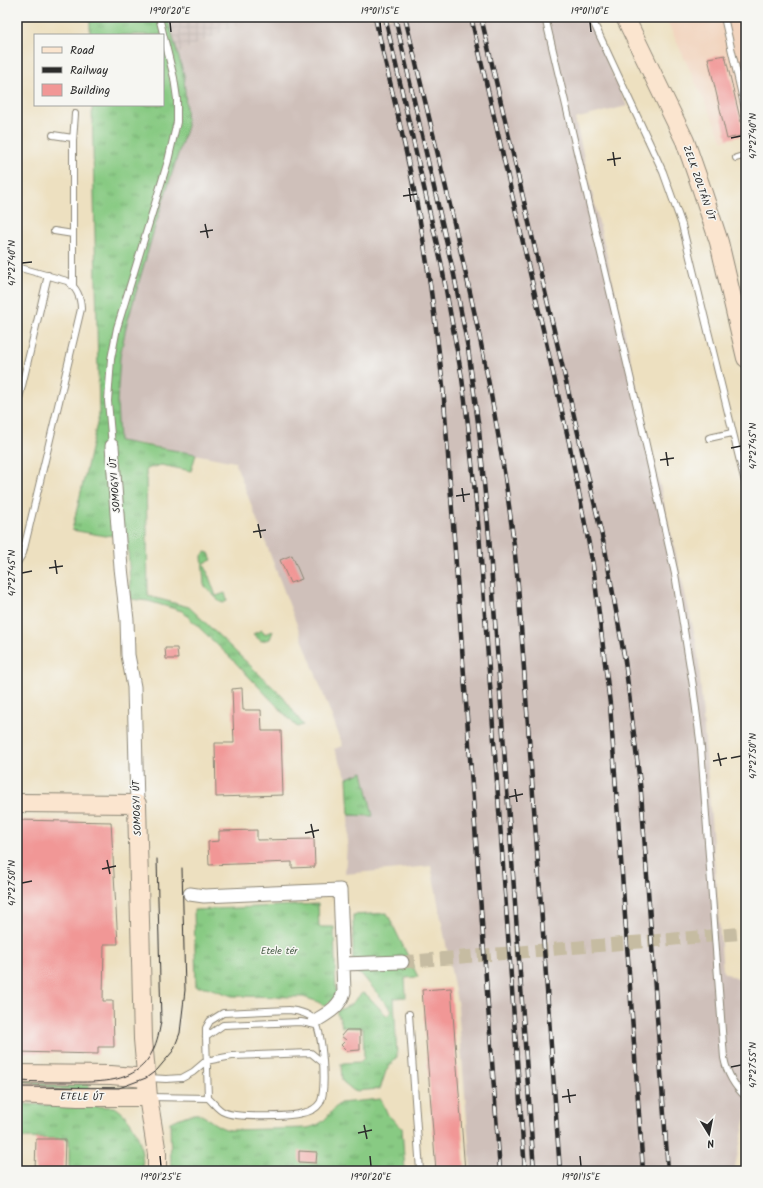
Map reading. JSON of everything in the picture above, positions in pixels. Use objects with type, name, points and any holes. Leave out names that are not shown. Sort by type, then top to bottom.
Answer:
[{"type":"main road","name":"ZELK ZOLTÁN ÚT","points":[[625,17],[685,141],[699,180],[719,242],[746,358]]},
{"type":"main road","points":[[17,803],[137,804]]},
{"type":"main road","name":"SOMOGYI ÚT","points":[[137,804],[143,1039],[148,1097],[157,1154],[158,1171]]},
{"type":"main road","points":[[111,1075],[130,1064],[138,1054],[143,1039]]},
{"type":"main road","points":[[17,1074],[111,1075],[146,1078]]},
{"type":"main road","name":"ETELE ÚT","points":[[17,1094],[78,1097],[148,1097]]},
{"type":"street","name":"SOMOGYI ÚT","points":[[112,446],[121,568],[127,620],[128,655],[134,686],[137,804]]},
{"type":"street","points":[[190,894],[204,896],[340,890],[344,992],[341,1001],[336,1007],[316,1023]]},
{"type":"street","points":[[343,964],[402,962]]},
{"type":"lane","points":[[159,17],[163,34]]},
{"type":"lane","points":[[545,17],[635,397],[674,574],[693,686],[701,748],[724,1058],[729,1076],[737,1088],[746,1097]]},
{"type":"lane","points":[[591,17],[663,172],[682,225],[746,486]]},
{"type":"lane","points":[[724,17],[746,113]]},
{"type":"lane","points":[[112,446],[108,401],[114,344],[168,161],[176,122],[178,99],[164,37]]},
{"type":"lane","points":[[73,286],[73,138],[75,114]]},
{"type":"lane","points":[[53,135],[73,138]]},
{"type":"lane","points":[[736,158],[746,156]]},
{"type":"lane","points":[[54,231],[73,234]]},
{"type":"lane","points":[[17,267],[67,280],[73,286],[81,301],[81,309],[24,553],[17,563]]},
{"type":"lane","points":[[17,407],[48,275]]},
{"type":"lane","points":[[710,438],[732,433]]},
{"type":"lane","points":[[148,1097],[208,1098],[223,1112],[234,1116],[303,1113],[314,1109],[320,1103],[324,1093],[322,1062],[316,1023],[299,1011],[289,1010],[223,1013],[210,1021],[206,1028],[208,1098]]},
{"type":"lane","points":[[409,1014],[420,1171]]},
{"type":"lane","points":[[206,1037],[223,1025],[300,1022],[316,1023]]},
{"type":"lane","points":[[146,1078],[182,1078],[193,1072],[206,1061],[232,1056],[311,1053],[322,1062]]},
{"type":"shaded area","points":[[167,17],[255,17],[177,54]]},
{"type":"shaded area","points":[[255,17],[587,17],[627,106],[575,119],[696,641],[723,972],[746,983],[746,1117],[734,1171],[471,1171],[458,1007],[431,866],[345,874],[349,815],[373,816],[364,773],[347,778],[334,749],[343,746],[235,462],[138,443],[119,442],[117,402],[120,357],[126,327],[156,223],[187,126],[184,75],[177,54]]},
{"type":"shaded area","points":[[665,17],[746,17],[746,135],[723,141]]},
{"type":"green space","points":[[90,17],[167,17],[184,75],[187,126],[156,223],[126,327],[120,357],[117,402],[119,441],[196,454],[191,471],[161,465],[146,469],[148,596],[189,607],[284,698],[303,725],[297,727],[234,661],[182,611],[148,601],[131,599],[127,533],[105,536],[72,530],[99,415],[92,106],[164,106],[164,34],[90,34]]},
{"type":"green space","points":[[205,552],[209,553],[212,560],[204,563],[216,596],[225,593],[227,600],[224,603],[220,602],[204,585],[202,556]]},
{"type":"green space","points":[[262,630],[264,634],[273,631],[270,639],[261,641],[253,634]]},
{"type":"green space","points":[[363,772],[373,816],[349,815],[347,778]]},
{"type":"green space","name":"Etele tér","points":[[318,904],[319,927],[334,927],[336,993],[333,1000],[325,1006],[316,1001],[303,997],[232,996],[206,987],[196,987],[194,910]]},
{"type":"green space","points":[[387,913],[418,977],[405,978],[406,997],[394,998],[397,1057],[386,1071],[380,1089],[354,1091],[342,1081],[341,1064],[360,1062],[364,1058],[363,1028],[342,1027],[337,1011],[350,1005],[362,993],[367,995],[387,1016],[392,1011],[363,976],[353,971],[353,915]]},
{"type":"green space","points":[[17,1079],[89,1081],[89,1090],[17,1089]]},
{"type":"green space","points":[[381,1099],[388,1115],[402,1128],[405,1171],[171,1171],[170,1122],[184,1116],[198,1114],[220,1127],[230,1130],[307,1128],[323,1121],[340,1103]]},
{"type":"green space","points":[[21,1104],[115,1107],[123,1113],[134,1127],[142,1153],[143,1171],[69,1171],[69,1139],[19,1138]]},
{"type":"building","points":[[725,55],[744,135],[727,139],[708,58]]},
{"type":"building","points":[[292,555],[302,579],[290,583],[280,560]]},
{"type":"building","points":[[165,648],[177,648],[178,659],[166,659]]},
{"type":"building","points":[[242,688],[243,710],[261,710],[262,731],[281,731],[283,795],[216,797],[215,743],[234,743],[232,689]]},
{"type":"building","points":[[17,820],[111,822],[118,944],[104,944],[103,1001],[113,1001],[114,1047],[98,1047],[98,1054],[17,1052]]},
{"type":"building","points":[[257,830],[257,840],[314,839],[315,867],[292,868],[292,862],[209,865],[208,842],[219,841],[219,831]]},
{"type":"building","points":[[451,988],[465,1171],[436,1171],[422,990]]},
{"type":"building","points":[[346,1030],[360,1030],[360,1050],[347,1051],[341,1045],[346,1040],[341,1036]]},
{"type":"building","points":[[36,1139],[65,1139],[64,1171],[35,1171]]},
{"type":"building","points":[[299,1151],[317,1152],[316,1163],[299,1162]]},
{"type":"tunnel","points":[[402,962],[746,933]]},
{"type":"tram line","points":[[17,1081],[107,1081],[121,1078],[133,1073],[143,1065],[151,1054],[157,1040],[161,1021],[157,859]]},
{"type":"tram line","points":[[17,1087],[119,1088],[146,1078],[157,1070],[173,1051],[180,1033],[185,990],[182,868]]},
{"type":"railway","points":[[375,17],[417,206],[431,290],[443,386],[500,1171]]},
{"type":"railway","points":[[385,17],[441,262],[462,378],[468,424],[479,532],[525,1171]]},
{"type":"railway","points":[[395,17],[454,275],[468,348],[479,430],[489,536],[534,1171]]},
{"type":"railway","points":[[405,17],[472,300],[499,442],[510,513],[518,585],[560,1171]]},
{"type":"railway","points":[[471,17],[569,442],[593,565],[610,704],[643,1171]]},
{"type":"railway","points":[[481,17],[605,549],[625,661],[641,792],[668,1171]]}]
